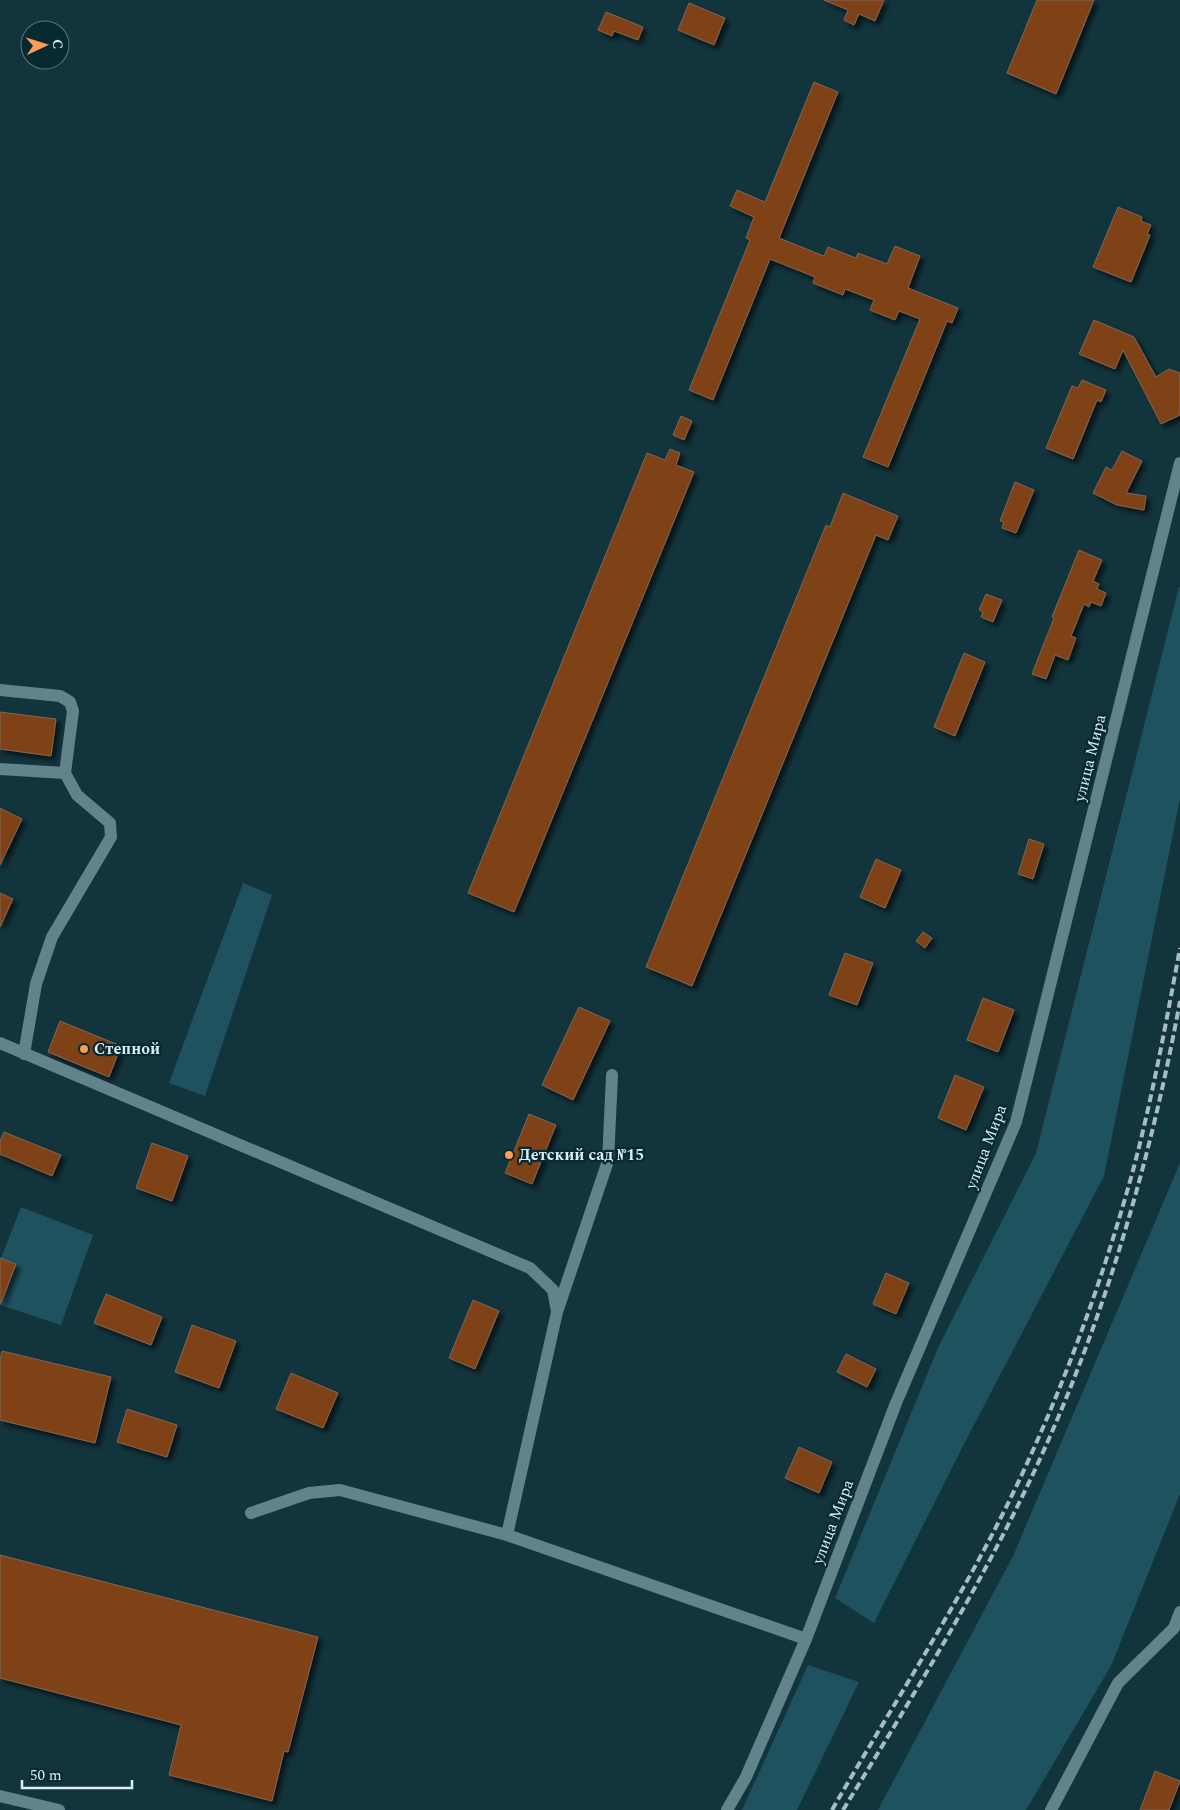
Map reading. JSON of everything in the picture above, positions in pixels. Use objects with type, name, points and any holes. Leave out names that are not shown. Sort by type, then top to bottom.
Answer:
[{"type":"street","name":"улица Мира","points":[[726,1810],[746,1777],[806,1639],[896,1403],[1016,1122],[1180,463]]},
{"type":"street","points":[[0,690],[60,696],[70,702],[73,711],[65,773],[76,795],[110,823],[111,837],[52,937],[36,984],[24,1054]]},
{"type":"street","points":[[0,769],[65,773]]},
{"type":"street","points":[[0,1043],[530,1268],[553,1290],[557,1312]]},
{"type":"street","points":[[507,1535],[557,1312],[608,1160],[612,1075]]},
{"type":"street","points":[[252,1513],[309,1493],[340,1490],[507,1535],[806,1639]]},
{"type":"street","points":[[1051,1810],[1118,1683],[1174,1628],[1180,1612]]},
{"type":"street","points":[[0,1796],[60,1810]]},
{"type":"shaded area","points":[[1179,587],[1180,799],[1104,1176],[964,1444],[874,1623],[835,1598],[938,1348],[1036,1153]]},
{"type":"shaded area","points":[[243,883],[272,895],[205,1096],[169,1083]]},
{"type":"shaded area","points":[[1180,1163],[1180,1494],[1111,1666],[1026,1810],[878,1810],[1013,1556]]},
{"type":"shaded area","points":[[21,1207],[93,1235],[61,1325],[0,1305],[0,1261]]},
{"type":"shaded area","points":[[808,1665],[859,1682],[797,1810],[742,1810]]},
{"type":"building","points":[[824,0],[884,0],[875,21],[859,14],[854,25],[844,20],[848,10]]},
{"type":"building","points":[[1037,0],[1094,0],[1056,94],[1007,73]]},
{"type":"building","points":[[689,3],[725,18],[714,45],[678,30]]},
{"type":"building","points":[[606,12],[643,27],[638,40],[614,31],[612,36],[598,30]]},
{"type":"building","points":[[814,82],[838,92],[779,238],[824,256],[828,247],[856,258],[858,253],[887,264],[895,246],[920,256],[908,288],[958,308],[952,323],[947,321],[888,467],[863,457],[920,319],[899,311],[895,320],[870,310],[874,300],[845,289],[843,295],[813,283],[815,277],[770,259],[713,400],[689,390],[750,240],[746,238],[754,217],[730,206],[737,190],[765,202]]},
{"type":"building","points":[[1118,207],[1142,217],[1141,221],[1151,225],[1147,234],[1150,235],[1131,282],[1093,267]]},
{"type":"building","points":[[1094,320],[1134,337],[1156,377],[1169,369],[1180,373],[1180,415],[1161,424],[1123,350],[1115,369],[1079,354]]},
{"type":"building","points":[[1082,380],[1106,390],[1101,402],[1097,400],[1073,459],[1046,448],[1072,386],[1078,388]]},
{"type":"building","points":[[681,416],[692,421],[684,440],[673,435]]},
{"type":"building","points":[[670,449],[680,453],[676,465],[694,472],[514,912],[468,893],[647,453],[665,460]]},
{"type":"building","points":[[1122,451],[1142,461],[1126,493],[1146,496],[1144,510],[1117,505],[1093,493],[1106,467],[1112,470]]},
{"type":"building","points":[[1015,482],[1034,490],[1016,533],[1002,528],[1004,522],[1000,521]]},
{"type":"building","points":[[843,493],[898,516],[888,540],[876,535],[692,986],[646,967],[826,525],[830,527]]},
{"type":"building","points":[[1079,550],[1102,560],[1093,581],[1099,584],[1097,589],[1106,593],[1101,606],[1091,602],[1089,607],[1084,604],[1071,636],[1076,638],[1068,660],[1055,655],[1046,679],[1032,674],[1054,618],[1052,617]]},
{"type":"building","points":[[986,594],[1002,600],[993,622],[981,617],[983,612],[979,610]]},
{"type":"building","points":[[964,653],[985,662],[955,736],[934,727]]},
{"type":"building","points":[[0,712],[56,719],[51,756],[0,749]]},
{"type":"building","points":[[0,808],[22,819],[0,865]]},
{"type":"building","points":[[1029,839],[1044,844],[1033,879],[1018,874]]},
{"type":"building","points":[[876,859],[901,870],[885,908],[860,897]]},
{"type":"building","points":[[0,893],[13,899],[0,927]]},
{"type":"building","points":[[923,932],[932,938],[925,948],[916,941]]},
{"type":"building","points":[[845,953],[873,963],[857,1005],[829,995]]},
{"type":"building","points":[[983,998],[1014,1010],[998,1052],[967,1040]]},
{"type":"building","points":[[579,1007],[610,1021],[573,1100],[542,1085]]},
{"type":"building","name":"Степной","points":[[60,1021],[121,1046],[109,1077],[48,1052]]},
{"type":"building","points":[[955,1075],[984,1087],[966,1130],[938,1118]]},
{"type":"building","points":[[529,1114],[556,1125],[532,1184],[505,1173]]},
{"type":"building","points":[[4,1132],[61,1155],[52,1176],[0,1154],[0,1141]]},
{"type":"building","points":[[152,1143],[188,1156],[172,1201],[136,1188]]},
{"type":"building","points":[[0,1258],[16,1264],[1,1303],[0,1303]]},
{"type":"building","points":[[886,1273],[909,1283],[896,1314],[873,1304]]},
{"type":"building","points":[[106,1294],[162,1317],[151,1345],[94,1323]]},
{"type":"building","points":[[473,1300],[499,1311],[475,1369],[449,1358]]},
{"type":"building","points":[[192,1325],[236,1341],[219,1388],[175,1372]]},
{"type":"building","points":[[2,1351],[111,1377],[95,1443],[0,1420],[0,1360]]},
{"type":"building","points":[[846,1354],[876,1369],[867,1387],[837,1372]]},
{"type":"building","points":[[291,1373],[338,1393],[323,1428],[276,1409]]},
{"type":"building","points":[[127,1409],[177,1425],[167,1457],[117,1442]]},
{"type":"building","points":[[799,1447],[832,1462],[819,1493],[785,1478]]},
{"type":"building","points":[[0,1555],[318,1637],[288,1752],[284,1751],[272,1801],[169,1775],[181,1725],[0,1678]]},
{"type":"building","points":[[1155,1771],[1180,1781],[1169,1810],[1140,1810]]},
{"type":"railway","points":[[832,1810],[980,1557],[1003,1514],[1056,1398],[1110,1250],[1132,1174],[1152,1090],[1180,948]]},
{"type":"railway","points":[[843,1810],[918,1687],[990,1561],[1033,1474],[1058,1417],[1081,1360],[1122,1242],[1154,1123],[1180,1001]]},
{"type":"place","name":"Степной","points":[[84,1049]]},
{"type":"place","name":"Детский сад №15","points":[[509,1155]]}]
